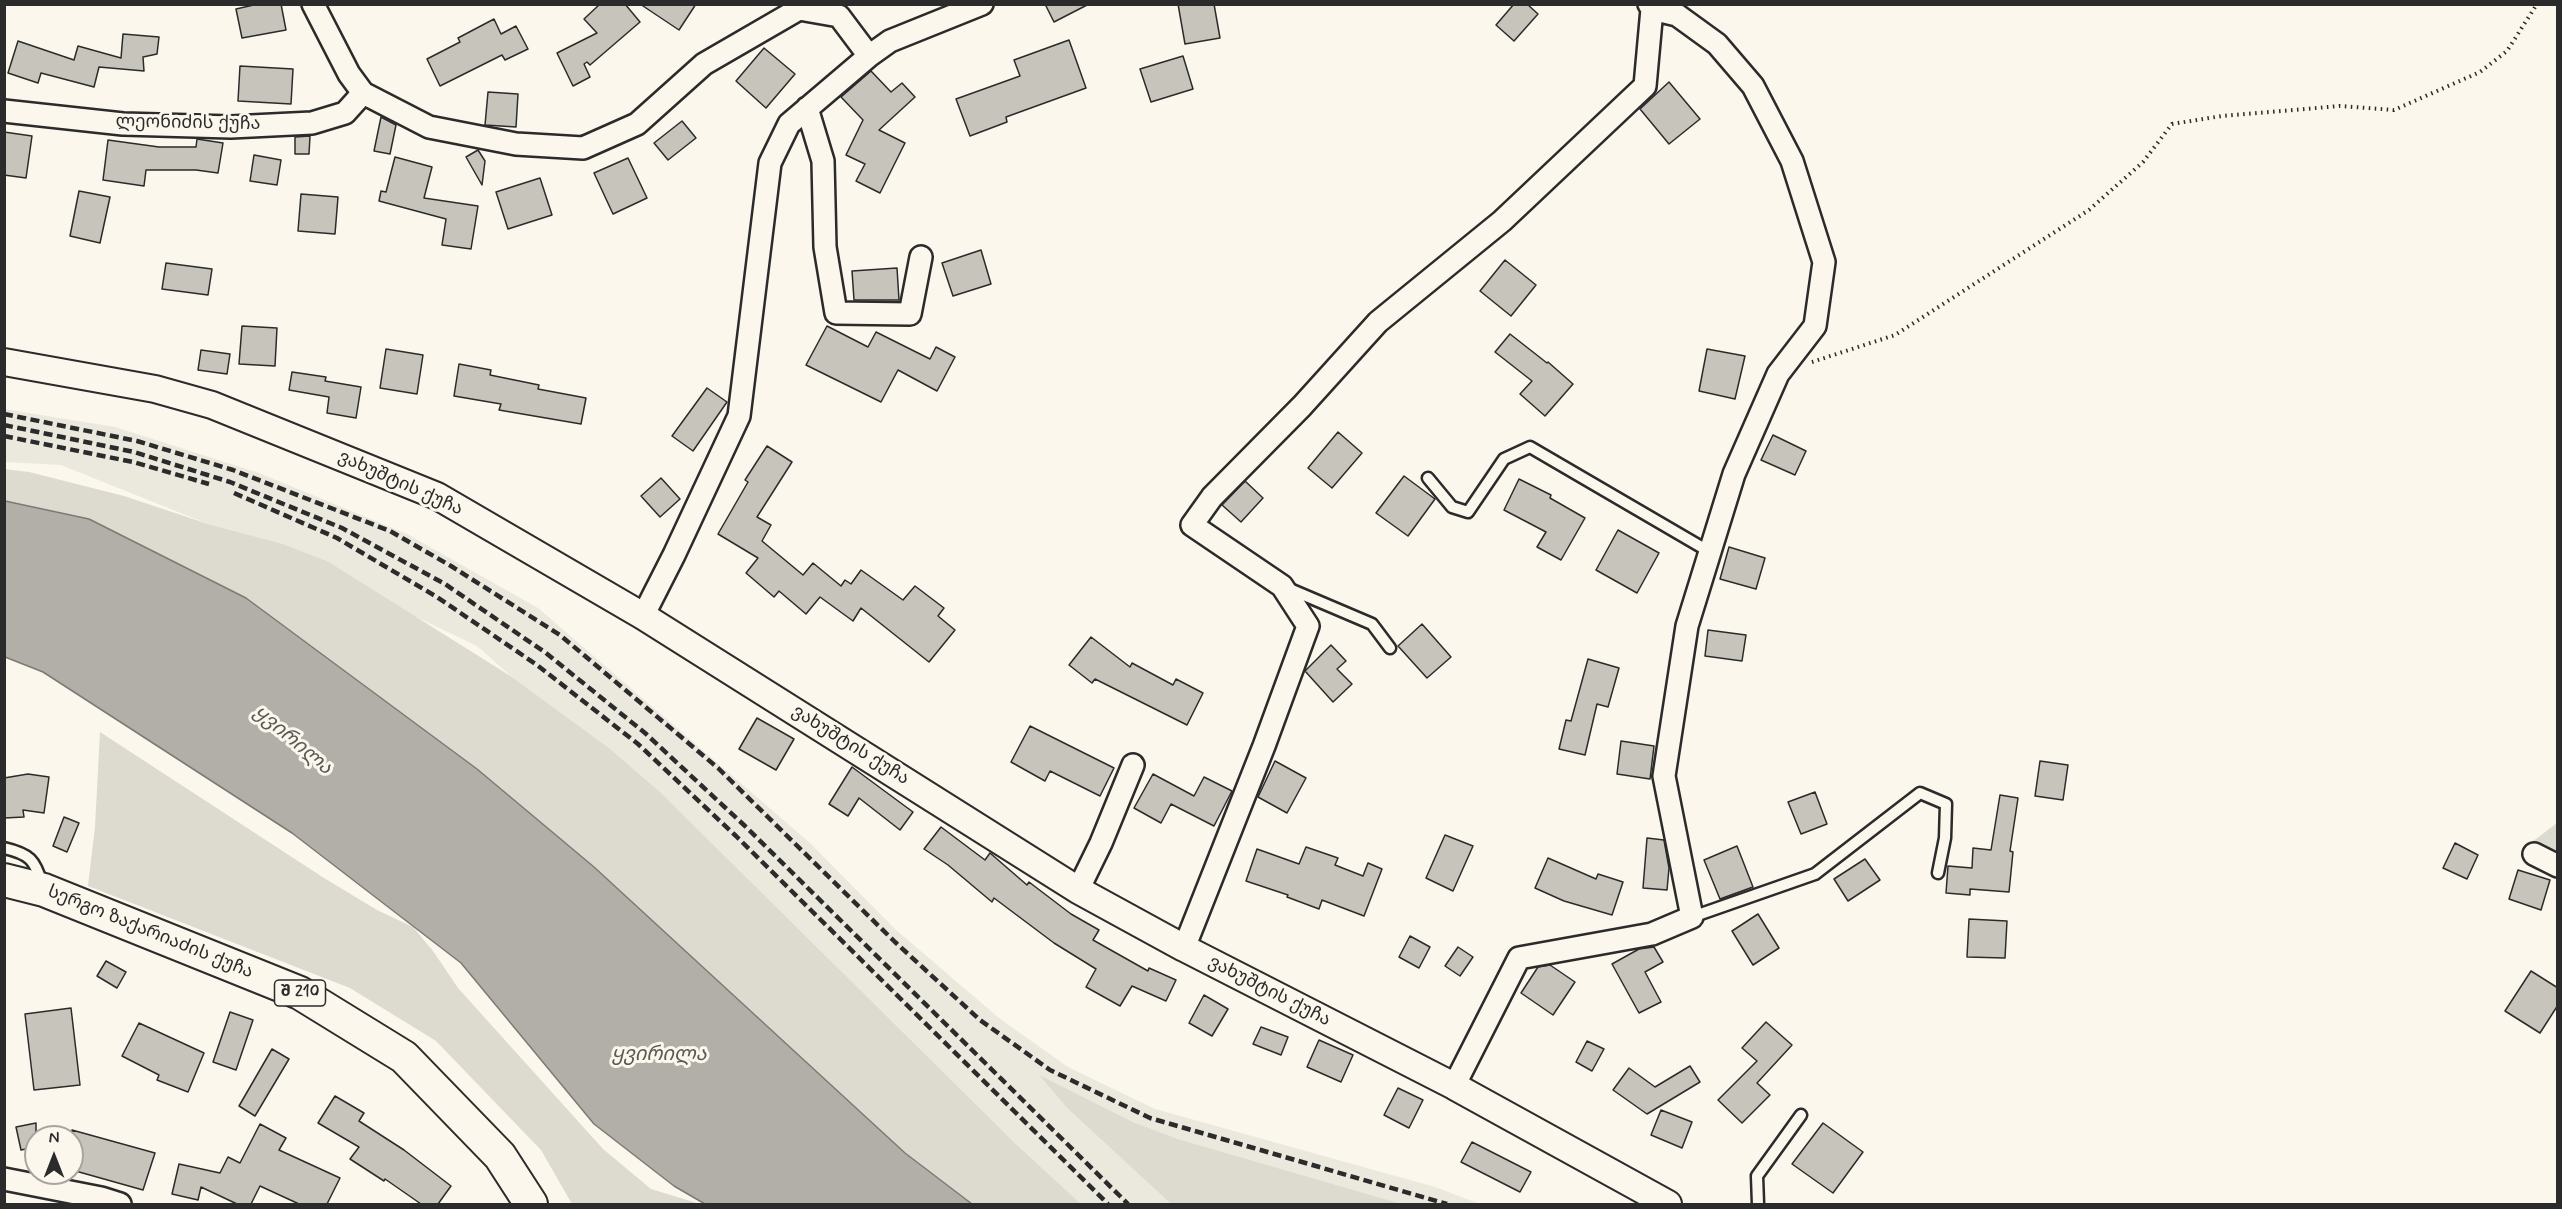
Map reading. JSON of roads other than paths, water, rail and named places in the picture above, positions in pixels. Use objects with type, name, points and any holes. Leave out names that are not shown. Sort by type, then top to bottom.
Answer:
[{"type":"main road","name":"სერგო ზაქარიაძის ქუჩა","points":[[4,880],[44,890],[300,993],[404,1057],[500,1156],[531,1204]]},
{"type":"street","points":[[314,4],[349,74],[363,93],[429,126],[516,144],[582,148],[637,124],[704,64],[799,9],[839,16],[869,56]]},
{"type":"street","points":[[643,615],[674,555],[739,416],[770,163],[789,124],[890,41],[981,4]]},
{"type":"street","points":[[1184,948],[1264,746],[1308,626],[1282,586],[1192,525],[1212,497],[1302,406],[1377,322],[1502,221],[1645,86],[1650,7],[1677,15],[1717,44],[1753,86],[1792,160],[1824,262],[1815,326],[1778,374],[1734,474],[1687,626],[1664,776],[1692,917],[1652,934],[1519,958],[1454,1086]]},
{"type":"street","name":"ლეონიძის ქუჩა","points":[[4,111],[123,124],[231,127],[312,123],[345,113],[363,93]]},
{"type":"street","points":[[807,108],[823,161],[825,247],[836,313],[910,314],[921,257]]},
{"type":"street","name":"ვახუშტის ქუჩა","points":[[4,362],[154,389],[212,405],[437,496],[643,615],[1078,890],[1184,948],[1454,1086],[1668,1204]]},
{"type":"street","points":[[1078,890],[1101,843],[1133,765]]},
{"type":"street","points":[[2534,854],[2558,866]]},
{"type":"street","points":[[4,1179],[107,1202]]},
{"type":"lane","points":[[1428,478],[1452,507],[1468,512],[1504,459],[1530,447],[1710,552]]},
{"type":"lane","points":[[1282,586],[1372,624],[1390,648]]},
{"type":"lane","points":[[1692,917],[1815,874],[1920,793],[1946,804],[1945,838],[1938,873]]},
{"type":"lane","points":[[4,848],[22,852],[37,865],[44,890]]},
{"type":"lane","points":[[1758,1204],[1757,1176],[1801,1115]]},
{"type":"water","name":"ყვირილა","points":[[5,501],[89,519],[246,598],[477,769],[594,867],[905,1153],[972,1204],[705,1204],[674,1186],[594,1124],[461,963],[292,833],[43,672],[5,657]]},
{"type":"railway","points":[[4,414],[137,441],[233,470],[390,531],[451,566],[560,635],[718,768],[895,942],[980,1020],[1050,1070],[1150,1118],[1447,1204]]},
{"type":"railway","points":[[4,425],[134,452],[230,482],[342,528],[445,584],[546,653],[645,733],[745,826],[1128,1204]]},
{"type":"railway","points":[[4,436],[133,462],[209,484]]},
{"type":"railway","points":[[234,493],[337,538],[437,597],[537,665],[638,744],[736,836],[1108,1204]]}]
